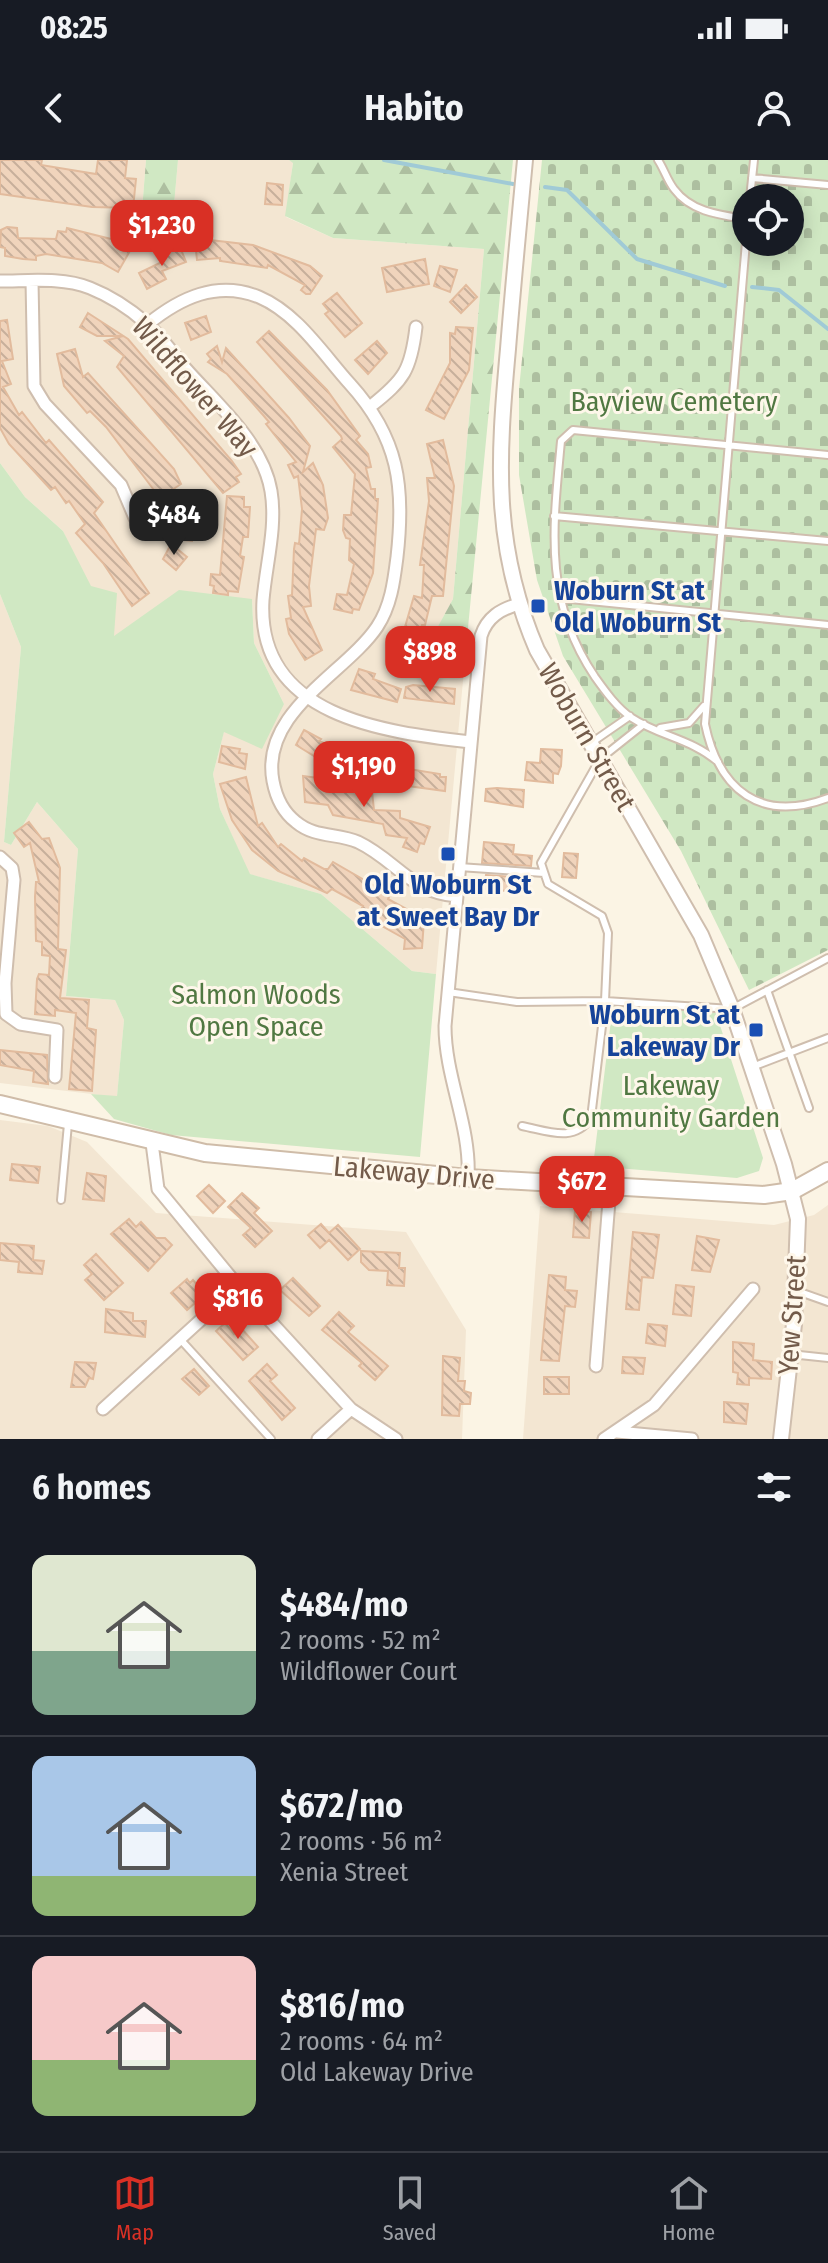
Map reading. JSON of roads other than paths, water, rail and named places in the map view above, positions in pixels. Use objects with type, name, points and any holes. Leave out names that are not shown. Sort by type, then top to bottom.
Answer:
[{"type":"main road","name":"Lakeway Drive","points":[[0,1104],[152,1143],[205,1153],[468,1178],[764,1195],[792,1191],[828,1171]]},
{"type":"street","name":"Woburn Street","points":[[525,160],[499,458],[504,536],[519,604],[537,650],[701,935],[732,1009],[792,1191]]},
{"type":"street","name":"Wildflower Way","points":[[0,281],[88,287],[148,324],[248,440],[266,471],[273,515],[263,600],[266,642],[283,674],[306,697],[372,727],[471,742]]},
{"type":"street","points":[[32,281],[34,386],[45,404],[121,485],[135,518]]},
{"type":"street","points":[[148,324],[186,298],[207,292],[249,293],[294,320],[371,406],[393,451],[401,496],[391,597],[370,637],[294,711],[273,758],[272,777],[284,809],[308,830],[354,840],[423,889],[457,896]]},
{"type":"street","points":[[371,406],[398,385],[408,370],[416,327]]},
{"type":"street","points":[[468,1178],[469,1159],[463,1125],[447,1060],[448,992],[459,867],[482,631],[499,612],[519,604]]},
{"type":"street","points":[[0,857],[12,868],[14,880],[5,983],[6,1014],[20,1024],[57,1030],[55,1077]]},
{"type":"street","points":[[152,1143],[158,1189],[238,1286],[351,1409],[396,1439]]},
{"type":"street","points":[[596,1366],[610,1188]]},
{"type":"street","name":"Yew Street","points":[[781,1439],[790,1354],[798,1219],[792,1191]]},
{"type":"street","points":[[103,1409],[238,1286]]},
{"type":"street","points":[[604,1439],[654,1405],[753,1289]]},
{"type":"street","points":[[318,1439],[351,1409]]},
{"type":"street","points":[[617,1432],[692,1439]]},
{"type":"lane","points":[[658,160],[674,189],[691,205],[709,213],[732,217]]},
{"type":"lane","points":[[751,184],[754,160]]},
{"type":"lane","points":[[752,178],[828,185]]},
{"type":"lane","points":[[745,256],[704,706],[709,742],[735,788],[759,803],[794,808],[828,798]]},
{"type":"lane","points":[[718,762],[687,740],[630,716],[588,665],[560,598],[553,562],[561,441],[568,432],[828,455]]},
{"type":"lane","points":[[554,516],[828,541]]},
{"type":"lane","points":[[560,598],[828,625]]},
{"type":"lane","points":[[657,728],[689,723],[704,706]]},
{"type":"lane","points":[[591,743],[630,716]]},
{"type":"lane","points":[[522,1126],[568,1135],[583,1130],[591,1118],[605,1001],[608,933],[602,916],[548,884],[541,863],[600,759],[644,724]]},
{"type":"lane","points":[[459,867],[544,873]]},
{"type":"lane","points":[[448,992],[517,1002],[605,1001],[732,1009],[828,958]]},
{"type":"lane","points":[[767,990],[809,1108]]},
{"type":"lane","points":[[752,1067],[828,1038]]},
{"type":"lane","points":[[61,1200],[69,1120]]},
{"type":"lane","points":[[793,1289],[828,1302]]},
{"type":"lane","points":[[180,1339],[271,1439]]},
{"type":"lane","points":[[790,1354],[828,1358]]},
{"type":"waterway","points":[[384,160],[513,184]]},
{"type":"waterway","points":[[545,187],[567,190],[637,259],[725,286]]},
{"type":"waterway","points":[[752,287],[779,290],[828,329]]},
{"type":"place","name":"Woburn St at Old Woburn St","points":[[538,606]]},
{"type":"place","name":"Old Woburn St at Sweet Bay Dr","points":[[448,854]]},
{"type":"place","name":"Woburn St at Lakeway Dr","points":[[756,1030]]},
{"type":"park label","name":"Bayview Cemetery","points":[[674,401]]},
{"type":"park label","name":"Salmon Woods Open Space","points":[[256,1010]]},
{"type":"park label","name":"Lakeway Community Garden","points":[[671,1101]]}]
